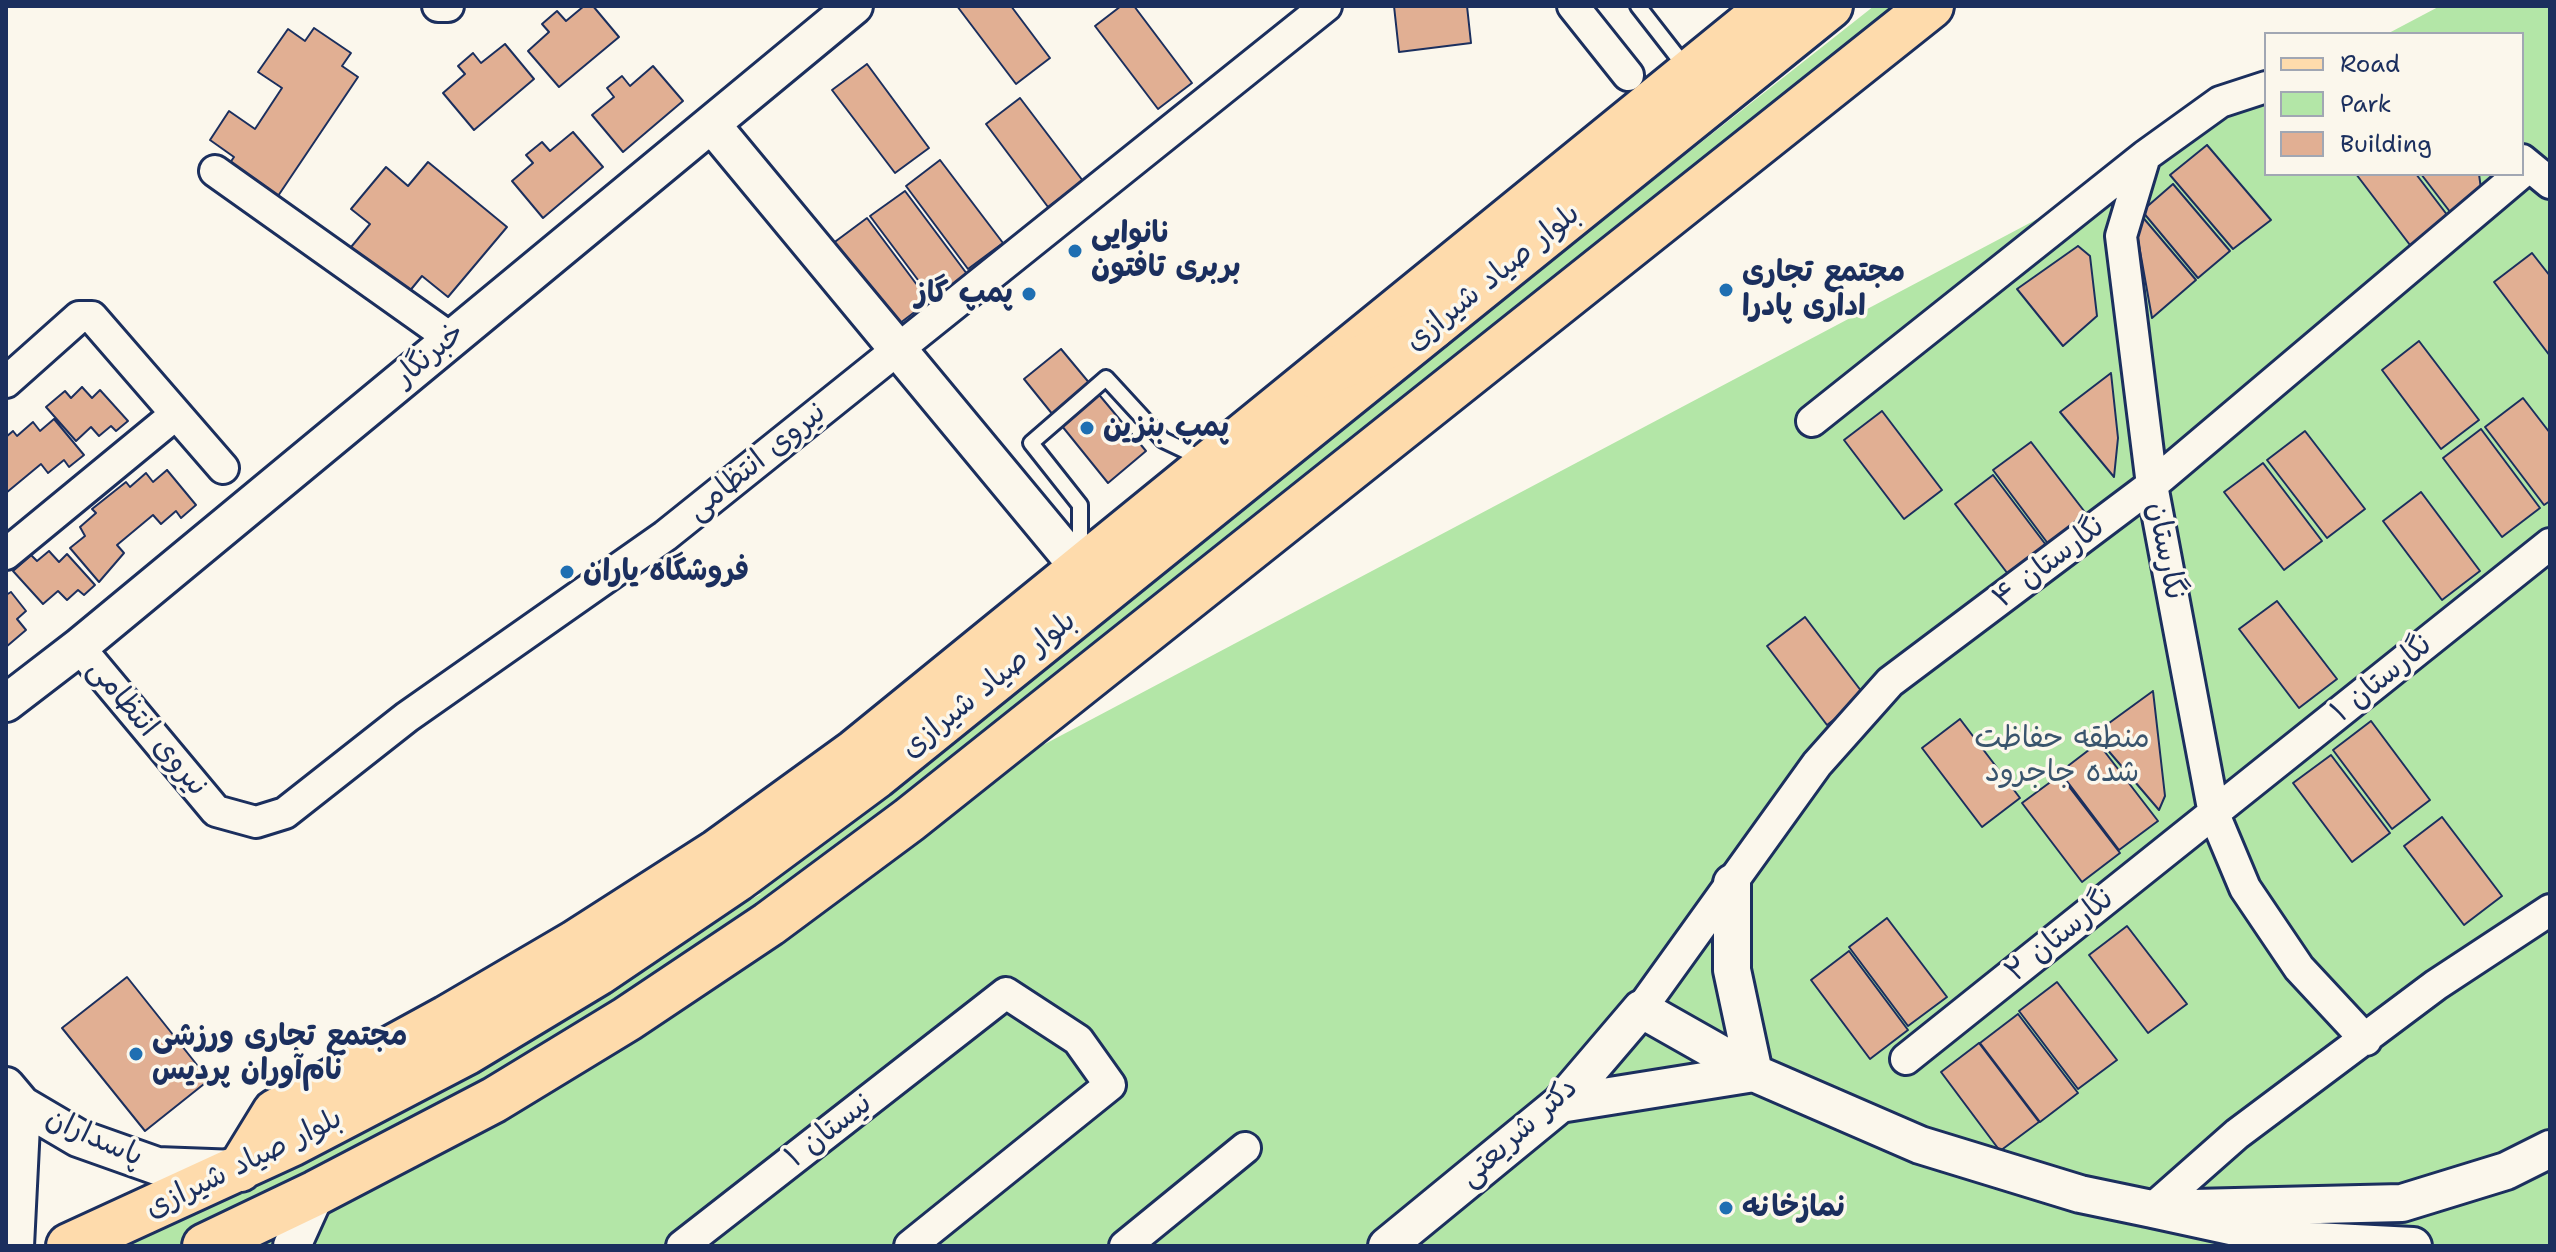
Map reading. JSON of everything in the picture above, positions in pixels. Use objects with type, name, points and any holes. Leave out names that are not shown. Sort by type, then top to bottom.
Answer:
[{"type":"main road","points":[[240,1169],[275,1112],[511,980],[717,852],[855,752],[1771,6]]},
{"type":"main road","name":"بلوار صیاد شیرازی","points":[[69,1246],[240,1169],[467,1052],[598,973],[737,879],[876,776],[1830,6]]},
{"type":"main road","name":"بلوار صیاد شیرازی","points":[[205,1246],[316,1193],[494,1100],[627,1019],[769,924],[909,820],[1931,6]]},
{"type":"main road","points":[[1317,377],[1432,327]]},
{"type":"street","points":[[438,6],[448,6]]},
{"type":"street","name":"خبرنگار","points":[[6,703],[79,647],[854,6]]},
{"type":"street","name":"نیروی انتظامی","points":[[79,647],[216,811],[256,822],[285,813],[407,717],[665,536],[1326,6]]},
{"type":"street","points":[[1573,6],[1628,75]]},
{"type":"street","points":[[1812,421],[2145,156],[2220,102],[2264,88]]},
{"type":"street","points":[[712,125],[1080,569]]},
{"type":"street","name":"نگارستان","points":[[2145,156],[2121,236],[2152,485],[2214,814],[2245,888],[2299,968],[2366,1040]]},
{"type":"street","points":[[215,171],[450,338]]},
{"type":"street","name":"نگارستان ۴","points":[[1641,1009],[1817,764],[1890,682],[2152,485],[2523,176]]},
{"type":"street","points":[[6,382],[79,317],[92,317],[223,468]]},
{"type":"street","points":[[6,554],[176,414]]},
{"type":"street","name":"نگارستان ۱","points":[[2214,814],[2550,544]]},
{"type":"street","name":"نگارستان ۲","points":[[1906,1059],[2214,814]]},
{"type":"street","points":[[1732,883],[1732,970],[1754,1073]]},
{"type":"street","points":[[2152,1209],[2237,1134],[2436,985],[2550,910]]},
{"type":"street","name":"نیستان ۱","points":[[682,1246],[1006,993],[1078,1040],[1110,1085],[918,1244]]},
{"type":"street","points":[[1641,1009],[1754,1073],[1920,1145],[2080,1194],[2295,1240],[2413,1246]]},
{"type":"street","name":"دکتر شریعتی","points":[[1387,1246],[1560,1104],[1641,1009]]},
{"type":"street","points":[[1560,1104],[1754,1073]]},
{"type":"street","points":[[14,1096],[19,1221],[15,1246]]},
{"type":"street","name":"پاسداران","points":[[14,1096],[78,1138],[157,1166],[240,1169]]},
{"type":"street","points":[[1125,1246],[1245,1148]]},
{"type":"street","points":[[2152,1209],[2402,1203],[2506,1171],[2550,1149]]},
{"type":"street","points":[[292,1246],[316,1193]]},
{"type":"lane","points":[[1638,6],[1689,72]]},
{"type":"lane","points":[[1080,569],[1080,505],[1031,443],[1106,378],[1163,440],[1210,463]]},
{"type":"green space","name":"منطقه حفاظت شده جاجرود","points":[[1874,6],[1905,6],[837,854],[2264,99],[2264,176],[2524,176],[2524,32],[2391,32],[2440,6],[2550,6],[2550,1246],[95,1246],[761,894],[746,896]]},
{"type":"building","points":[[584,6],[593,6],[619,37],[559,87],[528,51],[549,32],[542,24],[557,11],[566,21]]},
{"type":"building","points":[[957,6],[1011,6],[1050,58],[1016,84]]},
{"type":"building","points":[[1121,6],[1134,6],[1192,83],[1158,109],[1095,26]]},
{"type":"building","points":[[1394,6],[1467,6],[1471,43],[1399,52]]},
{"type":"building","points":[[314,28],[351,53],[342,66],[358,77],[278,196],[262,185],[255,195],[223,173],[234,157],[210,140],[229,111],[255,129],[282,88],[258,72],[288,29],[305,41]]},
{"type":"building","points":[[505,44],[534,79],[474,130],[443,93],[465,74],[458,66],[473,53],[481,63]]},
{"type":"building","points":[[867,64],[929,148],[895,173],[832,90]]},
{"type":"building","points":[[653,66],[683,101],[623,152],[592,115],[614,97],[607,88],[622,76],[630,86]]},
{"type":"building","points":[[1020,98],[1083,181],[1048,207],[986,124]]},
{"type":"building","points":[[573,132],[603,167],[543,218],[512,181],[533,163],[526,155],[542,142],[550,151]]},
{"type":"building","points":[[2207,145],[2271,220],[2233,249],[2170,175]]},
{"type":"building","points":[[940,160],[1003,243],[968,269],[906,186]]},
{"type":"building","points":[[428,162],[507,227],[448,297],[422,276],[404,298],[347,252],[370,224],[351,209],[386,167],[408,186]]},
{"type":"building","points":[[2358,176],[2418,176],[2451,220],[2413,249]]},
{"type":"building","points":[[2423,176],[2479,176],[2481,189],[2454,217]]},
{"type":"building","points":[[2173,184],[2230,251],[2198,278],[2142,211]]},
{"type":"building","points":[[905,191],[967,274],[933,300],[870,216]]},
{"type":"building","points":[[2140,214],[2196,280],[2152,318],[2135,223]]},
{"type":"building","points":[[867,218],[929,301],[895,327],[832,244]]},
{"type":"building","points":[[2078,246],[2090,256],[2097,316],[2063,346],[2017,289]]},
{"type":"building","points":[[2532,253],[2550,276],[2550,356],[2494,282]]},
{"type":"building","points":[[2419,341],[2479,420],[2441,449],[2382,370]]},
{"type":"building","points":[[1061,349],[1146,451],[1108,483],[1024,379]]},
{"type":"building","points":[[2111,373],[2118,438],[2114,477],[2060,412]]},
{"type":"building","points":[[82,387],[92,398],[100,390],[128,421],[116,431],[111,426],[99,436],[91,427],[76,441],[46,407],[65,391],[71,398]]},
{"type":"building","points":[[2523,398],[2550,433],[2550,501],[2544,505],[2485,427]]},
{"type":"building","points":[[1882,411],[1942,490],[1904,519],[1844,440]]},
{"type":"building","points":[[54,419],[84,455],[69,467],[64,460],[48,473],[41,464],[6,493],[6,437],[13,431],[17,436],[33,422],[40,431]]},
{"type":"building","points":[[2481,429],[2540,508],[2502,537],[2443,458]]},
{"type":"building","points":[[2305,431],[2365,509],[2327,538],[2267,460]]},
{"type":"building","points":[[2031,442],[2091,520],[2052,549],[1993,470]]},
{"type":"building","points":[[2263,463],[2322,541],[2284,570],[2224,492]]},
{"type":"building","points":[[167,470],[196,505],[181,518],[176,511],[161,524],[153,515],[117,545],[124,553],[99,582],[70,548],[85,536],[80,527],[96,513],[92,509],[126,482],[130,487],[146,473],[153,482]]},
{"type":"building","points":[[1993,475],[2052,553],[2014,582],[1955,504]]},
{"type":"building","points":[[2421,492],[2480,571],[2442,600],[2383,521]]},
{"type":"building","points":[[49,551],[59,562],[67,554],[95,585],[84,595],[78,590],[67,600],[58,591],[43,604],[13,571],[31,555],[37,561]]},
{"type":"building","points":[[11,592],[26,611],[17,619],[26,630],[6,647],[6,595]]},
{"type":"building","points":[[2277,601],[2337,679],[2299,708],[2239,629]]},
{"type":"building","points":[[1805,617],[1865,696],[1827,725],[1767,646]]},
{"type":"building","points":[[2153,691],[2165,796],[2159,810],[2094,734]]},
{"type":"building","points":[[1960,719],[2020,798],[1982,827],[1922,748]]},
{"type":"building","points":[[2371,721],[2430,800],[2392,829],[2333,750]]},
{"type":"building","points":[[2098,743],[2158,821],[2119,850],[2060,772]]},
{"type":"building","points":[[2331,755],[2390,833],[2352,862],[2293,783]]},
{"type":"building","points":[[2060,775],[2120,853],[2082,882],[2022,803]]},
{"type":"building","points":[[2442,817],[2502,896],[2464,925],[2404,846]]},
{"type":"building","points":[[1887,918],[1947,997],[1908,1026],[1849,947]]},
{"type":"building","points":[[2127,926],[2187,1004],[2148,1033],[2089,955]]},
{"type":"building","points":[[1849,951],[1908,1030],[1870,1059],[1811,980]]},
{"type":"building","name":"مجتمع تجاری ورزشی نام‌آوران پردیس","points":[[127,977],[209,1080],[145,1131],[62,1028]]},
{"type":"building","points":[[2057,982],[2117,1060],[2078,1089],[2019,1011]]},
{"type":"building","points":[[2018,1014],[2078,1093],[2040,1122],[1980,1043]]},
{"type":"building","points":[[1979,1043],[2039,1122],[2000,1151],[1941,1072]]},
{"type":"place","name":"نانوایی بربری تافتون","points":[[1075,251]]},
{"type":"place","name":"مجتمع تجاری اداری پادرا","points":[[1726,290]]},
{"type":"place","name":"پمپ گاز","points":[[1029,294]]},
{"type":"place","name":"پمپ بنزین","points":[[1087,428]]},
{"type":"place","name":"فروشگاه یاران","points":[[567,572]]},
{"type":"place","name":"مجتمع تجاری ورزشی نام‌آوران پردیس","points":[[136,1054]]},
{"type":"place","name":"نمازخانه","points":[[1726,1208]]}]
